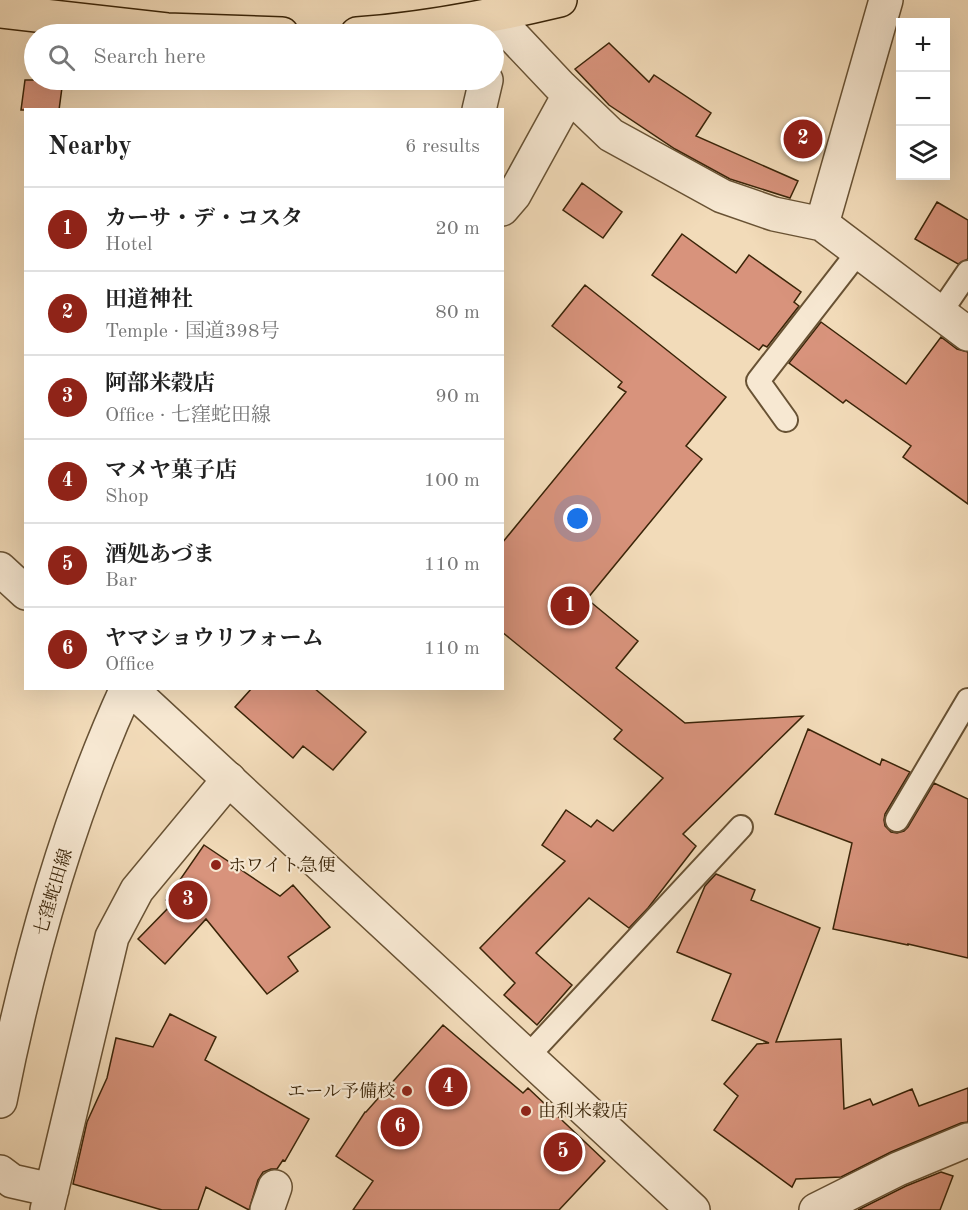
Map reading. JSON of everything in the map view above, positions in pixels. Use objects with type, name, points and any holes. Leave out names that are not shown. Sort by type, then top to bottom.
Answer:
[{"type":"highway","points":[[496,24],[560,0]]},
{"type":"highway","points":[[0,11],[114,24]]},
{"type":"street","points":[[822,224],[886,0]]},
{"type":"street","points":[[504,35],[611,135],[722,196],[774,214],[822,224],[968,334]]},
{"type":"street","points":[[479,108],[484,90]]},
{"type":"street","points":[[504,207],[514,195],[569,94]]},
{"type":"street","points":[[0,569],[24,591]]},
{"type":"street","name":"七窪蛇田線","points":[[0,1101],[9,1055],[48,900],[105,736],[127,690]]},
{"type":"street","points":[[130,690],[693,1210]]},
{"type":"street","points":[[0,1172],[12,1181],[49,1200],[112,937],[136,890],[229,779]]},
{"type":"street","points":[[816,1210],[898,1169],[968,1140]]},
{"type":"lane","points":[[786,420],[758,381],[859,251]]},
{"type":"lane","points":[[940,313],[968,272]]},
{"type":"lane","points":[[897,820],[968,700]]},
{"type":"lane","points":[[528,1056],[741,826]]},
{"type":"building","points":[[609,43],[649,82],[654,75],[711,113],[696,136],[798,181],[790,198],[730,179],[675,149],[609,105],[575,69]]},
{"type":"building","points":[[24,88],[24,90],[62,90],[59,108],[24,108],[21,110]]},
{"type":"building","points":[[582,183],[622,212],[603,238],[563,210]]},
{"type":"building","points":[[937,202],[968,220],[968,259],[958,264],[915,239]]},
{"type":"building","points":[[682,234],[736,273],[749,255],[801,292],[794,302],[799,306],[767,347],[763,345],[759,350],[652,275]]},
{"type":"building","points":[[585,285],[726,397],[686,446],[702,459],[587,599],[638,641],[616,668],[685,723],[803,716],[683,834],[696,846],[648,908],[629,928],[589,898],[536,953],[572,985],[537,1025],[504,995],[515,983],[480,948],[565,861],[542,845],[566,810],[591,827],[597,820],[613,831],[663,778],[614,739],[622,730],[504,634],[504,541],[626,392],[618,387],[622,382],[552,326]]},
{"type":"building","points":[[821,322],[906,384],[941,337],[957,349],[968,352],[968,504],[903,457],[911,446],[846,400],[843,403],[789,363]]},
{"type":"building","points":[[250,690],[316,690],[366,732],[333,770],[303,746],[293,758],[235,707]]},
{"type":"building","points":[[808,729],[880,765],[882,759],[910,772],[885,814],[885,826],[891,832],[904,831],[908,827],[934,783],[968,799],[968,958],[833,929],[852,843],[775,814]]},
{"type":"building","points":[[204,845],[280,896],[293,885],[330,927],[288,957],[298,971],[267,994],[206,919],[165,964],[138,939],[172,904],[166,900]]},
{"type":"building","points":[[716,874],[755,890],[751,900],[820,928],[776,1042],[841,1039],[844,1109],[870,1099],[873,1105],[912,1089],[919,1106],[968,1088],[968,1122],[891,1152],[841,1177],[796,1179],[792,1187],[714,1130],[738,1096],[724,1084],[757,1044],[769,1043],[712,1020],[731,974],[677,952],[705,886]]},
{"type":"building","points":[[170,1014],[216,1037],[205,1060],[309,1119],[285,1161],[283,1160],[277,1169],[263,1172],[258,1180],[249,1210],[206,1187],[198,1210],[162,1210],[73,1184],[87,1122],[107,1078],[116,1038],[153,1047]]},
{"type":"building","points":[[443,1025],[523,1093],[528,1088],[605,1161],[559,1210],[353,1210],[373,1181],[336,1156],[365,1112]]},
{"type":"building","points":[[941,1172],[953,1176],[940,1210],[858,1210],[906,1186]]},
{"type":"place","name":"田道神社","points":[[803,139]]},
{"type":"place","name":"カーサ・デ・コスタ","points":[[570,606]]},
{"type":"place","name":"ホワイト急便","points":[[216,865]]},
{"type":"place","name":"阿部米穀店","points":[[188,900]]},
{"type":"place","name":"マメヤ菓子店","points":[[448,1087]]},
{"type":"place","name":"エール予備校","points":[[407,1091]]},
{"type":"place","name":"由利米穀店","points":[[526,1111]]},
{"type":"place","name":"ヤマショウリフォーム","points":[[400,1127]]},
{"type":"place","name":"酒処あづま","points":[[563,1152]]}]
